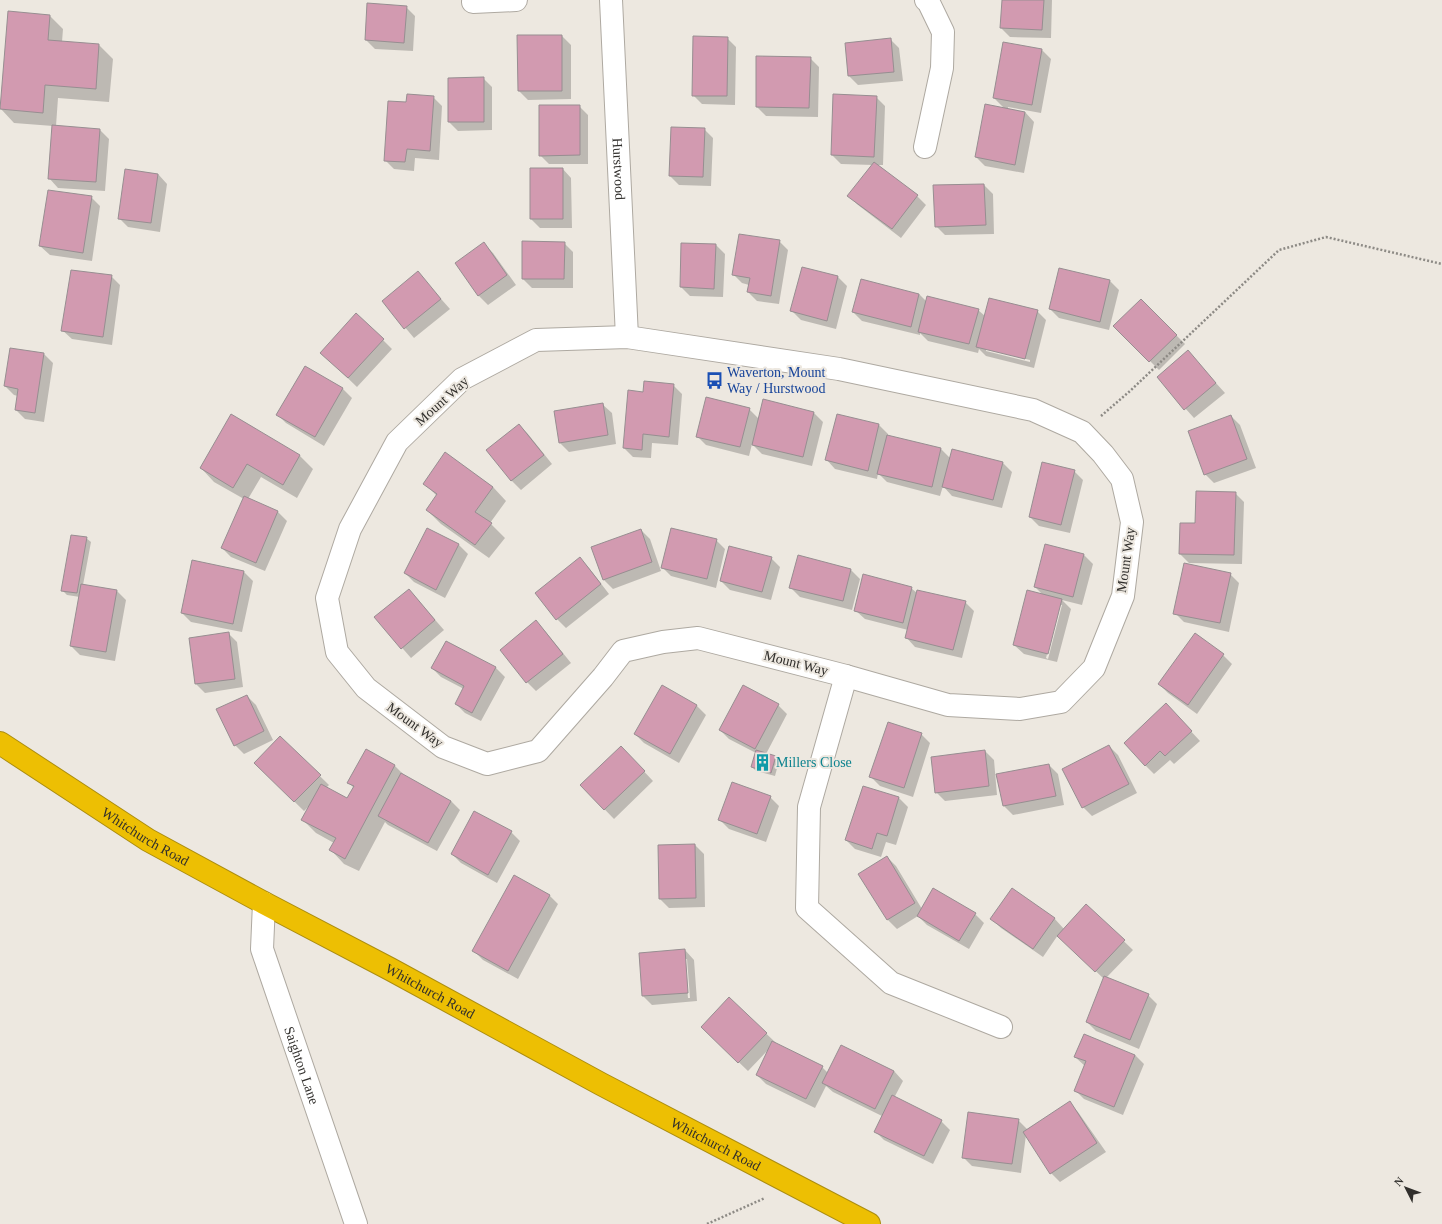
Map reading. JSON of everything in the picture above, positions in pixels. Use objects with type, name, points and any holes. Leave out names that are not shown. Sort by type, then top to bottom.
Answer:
[{"type":"highway","name":"Whitchurch Road","points":[[0,743],[148,840],[264,904],[390,969],[601,1084],[869,1224]]},
{"type":"street","points":[[473,2],[516,0]]},
{"type":"street","name":"Hurstwood","points":[[611,0],[626,337]]},
{"type":"street","points":[[925,147],[942,68],[943,32],[926,0]]},
{"type":"street","name":"Mount Way","points":[[626,337],[839,369],[1033,410],[1082,432],[1103,454],[1122,479],[1132,522],[1122,596],[1106,639],[1094,668],[1062,702],[1020,709],[948,705],[846,676],[698,638],[663,642],[623,651],[603,677],[538,751],[487,764],[443,747],[366,688],[337,652],[326,598],[350,529],[397,442],[462,379],[536,340],[626,337]]},
{"type":"street","points":[[846,676],[809,807],[808,908],[891,983],[1001,1027]]},
{"type":"street","name":"Saighton Lane","points":[[264,904],[262,949],[356,1224]]},
{"type":"path","points":[[1082,432],[1130,391],[1279,250],[1326,236],[1442,264]]},
{"type":"path","points":[[707,1224],[764,1199],[781,1177]]},
{"type":"building","points":[[1002,0],[1044,0],[1042,30],[1000,28]]},
{"type":"building","points":[[367,3],[407,6],[404,43],[365,40]]},
{"type":"building","points":[[8,11],[50,15],[48,40],[99,44],[96,89],[45,85],[43,113],[0,109]]},
{"type":"building","points":[[517,35],[562,35],[562,91],[518,91]]},
{"type":"building","points":[[693,36],[728,37],[727,96],[692,96]]},
{"type":"building","points":[[891,38],[894,72],[848,76],[845,43]]},
{"type":"building","points":[[1003,42],[1042,49],[1032,105],[993,98]]},
{"type":"building","points":[[756,56],[811,57],[809,108],[756,107]]},
{"type":"building","points":[[484,77],[484,122],[448,122],[448,78]]},
{"type":"building","points":[[407,94],[434,96],[430,151],[407,149],[405,162],[384,161],[388,101],[406,102]]},
{"type":"building","points":[[833,94],[877,96],[874,157],[831,155]]},
{"type":"building","points":[[985,104],[1025,112],[1015,165],[975,157]]},
{"type":"building","points":[[539,105],[580,105],[580,155],[539,156]]},
{"type":"building","points":[[52,125],[100,129],[96,182],[48,179]]},
{"type":"building","points":[[671,127],[705,128],[703,177],[669,176]]},
{"type":"building","points":[[874,162],[918,195],[892,229],[847,196]]},
{"type":"building","points":[[530,168],[563,168],[563,219],[530,219]]},
{"type":"building","points":[[125,169],[158,174],[151,223],[118,219]]},
{"type":"building","points":[[984,184],[986,225],[935,227],[933,185]]},
{"type":"building","points":[[48,190],[92,196],[83,253],[39,246]]},
{"type":"building","points":[[739,234],[780,240],[771,296],[747,292],[750,278],[732,275]]},
{"type":"building","points":[[522,241],[565,242],[564,279],[522,279]]},
{"type":"building","points":[[484,242],[507,275],[478,296],[455,263]]},
{"type":"building","points":[[681,243],[716,244],[714,289],[680,287]]},
{"type":"building","points":[[802,267],[838,276],[827,321],[790,311]]},
{"type":"building","points":[[1059,268],[1110,280],[1100,322],[1049,309]]},
{"type":"building","points":[[71,270],[112,275],[103,337],[61,331]]},
{"type":"building","points":[[418,271],[441,299],[404,329],[382,301]]},
{"type":"building","points":[[861,279],[919,294],[911,327],[852,312]]},
{"type":"building","points":[[927,296],[979,309],[969,344],[918,332]]},
{"type":"building","points":[[989,298],[1038,310],[1025,359],[976,347]]},
{"type":"building","points":[[1141,299],[1177,335],[1149,362],[1113,326]]},
{"type":"building","points":[[356,313],[384,339],[348,378],[320,353]]},
{"type":"building","points":[[10,348],[44,353],[35,413],[15,410],[18,389],[4,386]]},
{"type":"building","points":[[1188,350],[1216,383],[1184,410],[1157,377]]},
{"type":"building","points":[[305,366],[343,388],[315,437],[276,415]]},
{"type":"building","points":[[644,381],[674,384],[669,437],[643,434],[642,450],[623,448],[628,390],[643,392]]},
{"type":"building","points":[[706,397],[750,408],[740,447],[696,437]]},
{"type":"building","points":[[763,399],[814,412],[803,457],[752,445]]},
{"type":"building","points":[[603,403],[608,435],[559,443],[554,411]]},
{"type":"building","points":[[231,414],[300,455],[283,485],[247,464],[233,488],[200,468]]},
{"type":"building","points":[[837,414],[879,424],[868,471],[825,460]]},
{"type":"building","points":[[1231,415],[1247,459],[1204,475],[1188,431]]},
{"type":"building","points":[[519,424],[544,455],[511,481],[486,450]]},
{"type":"building","points":[[887,435],[941,448],[932,487],[877,474]]},
{"type":"building","points":[[952,449],[1003,462],[993,500],[942,487]]},
{"type":"building","points":[[445,452],[493,487],[475,512],[492,523],[475,545],[426,510],[437,494],[423,484]]},
{"type":"building","points":[[1042,462],[1075,470],[1061,525],[1029,517]]},
{"type":"building","points":[[1196,491],[1236,492],[1234,555],[1179,554],[1180,523],[1195,523]]},
{"type":"building","points":[[244,496],[278,511],[256,563],[221,548]]},
{"type":"building","points":[[427,528],[459,544],[436,590],[404,573]]},
{"type":"building","points":[[671,528],[717,539],[707,579],[661,568]]},
{"type":"building","points":[[641,529],[652,562],[603,580],[591,547]]},
{"type":"building","points":[[71,535],[87,537],[77,593],[61,591]]},
{"type":"building","points":[[1045,544],[1084,554],[1073,597],[1034,587]]},
{"type":"building","points":[[729,546],[772,557],[762,592],[720,581]]},
{"type":"building","points":[[798,555],[851,569],[843,601],[789,588]]},
{"type":"building","points":[[580,557],[601,584],[556,620],[535,593]]},
{"type":"building","points":[[192,560],[244,571],[233,624],[181,613]]},
{"type":"building","points":[[1184,563],[1231,573],[1220,623],[1173,614]]},
{"type":"building","points":[[863,574],[912,587],[903,623],[854,611]]},
{"type":"building","points":[[81,584],[117,590],[106,652],[70,646]]},
{"type":"building","points":[[409,589],[435,620],[401,649],[374,617]]},
{"type":"building","points":[[917,590],[966,601],[953,650],[905,638]]},
{"type":"building","points":[[1027,590],[1062,599],[1048,654],[1013,645]]},
{"type":"building","points":[[536,620],[563,654],[526,683],[500,650]]},
{"type":"building","points":[[229,632],[235,679],[195,684],[189,638]]},
{"type":"building","points":[[1195,633],[1224,654],[1188,705],[1158,684]]},
{"type":"building","points":[[446,641],[496,667],[472,713],[455,704],[464,686],[431,668]]},
{"type":"building","points":[[662,685],[697,705],[670,754],[634,734]]},
{"type":"building","points":[[743,685],[779,704],[755,749],[719,730]]},
{"type":"building","points":[[247,695],[264,731],[234,746],[216,709]]},
{"type":"building","points":[[1166,703],[1192,731],[1165,756],[1160,751],[1145,766],[1124,743]]},
{"type":"building","points":[[888,722],[922,733],[904,788],[869,777]]},
{"type":"building","points":[[280,736],[321,775],[294,802],[254,763]]},
{"type":"building","points":[[1109,745],[1129,784],[1082,808],[1062,769]]},
{"type":"building","points":[[621,746],[645,771],[604,810],[580,785]]},
{"type":"building","points":[[366,749],[395,765],[345,859],[329,850],[336,838],[301,820],[321,784],[347,798],[354,786],[347,783]]},
{"type":"building","name":"Millers Close","points":[[756,750],[776,756],[771,773],[751,767]]},
{"type":"building","points":[[985,750],[989,786],[935,793],[931,757]]},
{"type":"building","points":[[1049,764],[1056,796],[1003,806],[996,774]]},
{"type":"building","points":[[401,773],[451,801],[428,843],[378,816]]},
{"type":"building","points":[[732,782],[771,796],[757,834],[718,820]]},
{"type":"building","points":[[863,786],[899,797],[887,836],[877,833],[872,849],[845,840]]},
{"type":"building","points":[[474,811],[512,831],[488,875],[451,854]]},
{"type":"building","points":[[695,844],[696,898],[659,899],[658,845]]},
{"type":"building","points":[[887,856],[915,903],[887,920],[858,874]]},
{"type":"building","points":[[514,875],[550,895],[508,971],[472,951]]},
{"type":"building","points":[[933,888],[976,913],[959,941],[917,916]]},
{"type":"building","points":[[1012,888],[1055,918],[1033,949],[990,919]]},
{"type":"building","points":[[1086,904],[1125,940],[1095,972],[1057,936]]},
{"type":"building","points":[[685,949],[688,993],[642,996],[639,953]]},
{"type":"building","points":[[1104,976],[1149,994],[1130,1040],[1086,1022]]},
{"type":"building","points":[[729,997],[767,1033],[738,1063],[701,1027]]},
{"type":"building","points":[[1084,1034],[1135,1055],[1114,1107],[1074,1091],[1086,1061],[1074,1057]]},
{"type":"building","points":[[772,1041],[823,1066],[806,1099],[756,1075]]},
{"type":"building","points":[[841,1045],[894,1071],[875,1109],[822,1083]]},
{"type":"building","points":[[892,1095],[942,1120],[924,1156],[874,1132]]},
{"type":"building","points":[[1070,1101],[1097,1143],[1050,1174],[1023,1132]]},
{"type":"building","points":[[968,1112],[1019,1119],[1012,1164],[962,1158]]},
{"type":"place","name":"Waverton, Mount Way / Hurstwood","points":[[714,380]]},
{"type":"place","name":"Millers Close","points":[[763,762]]}]
